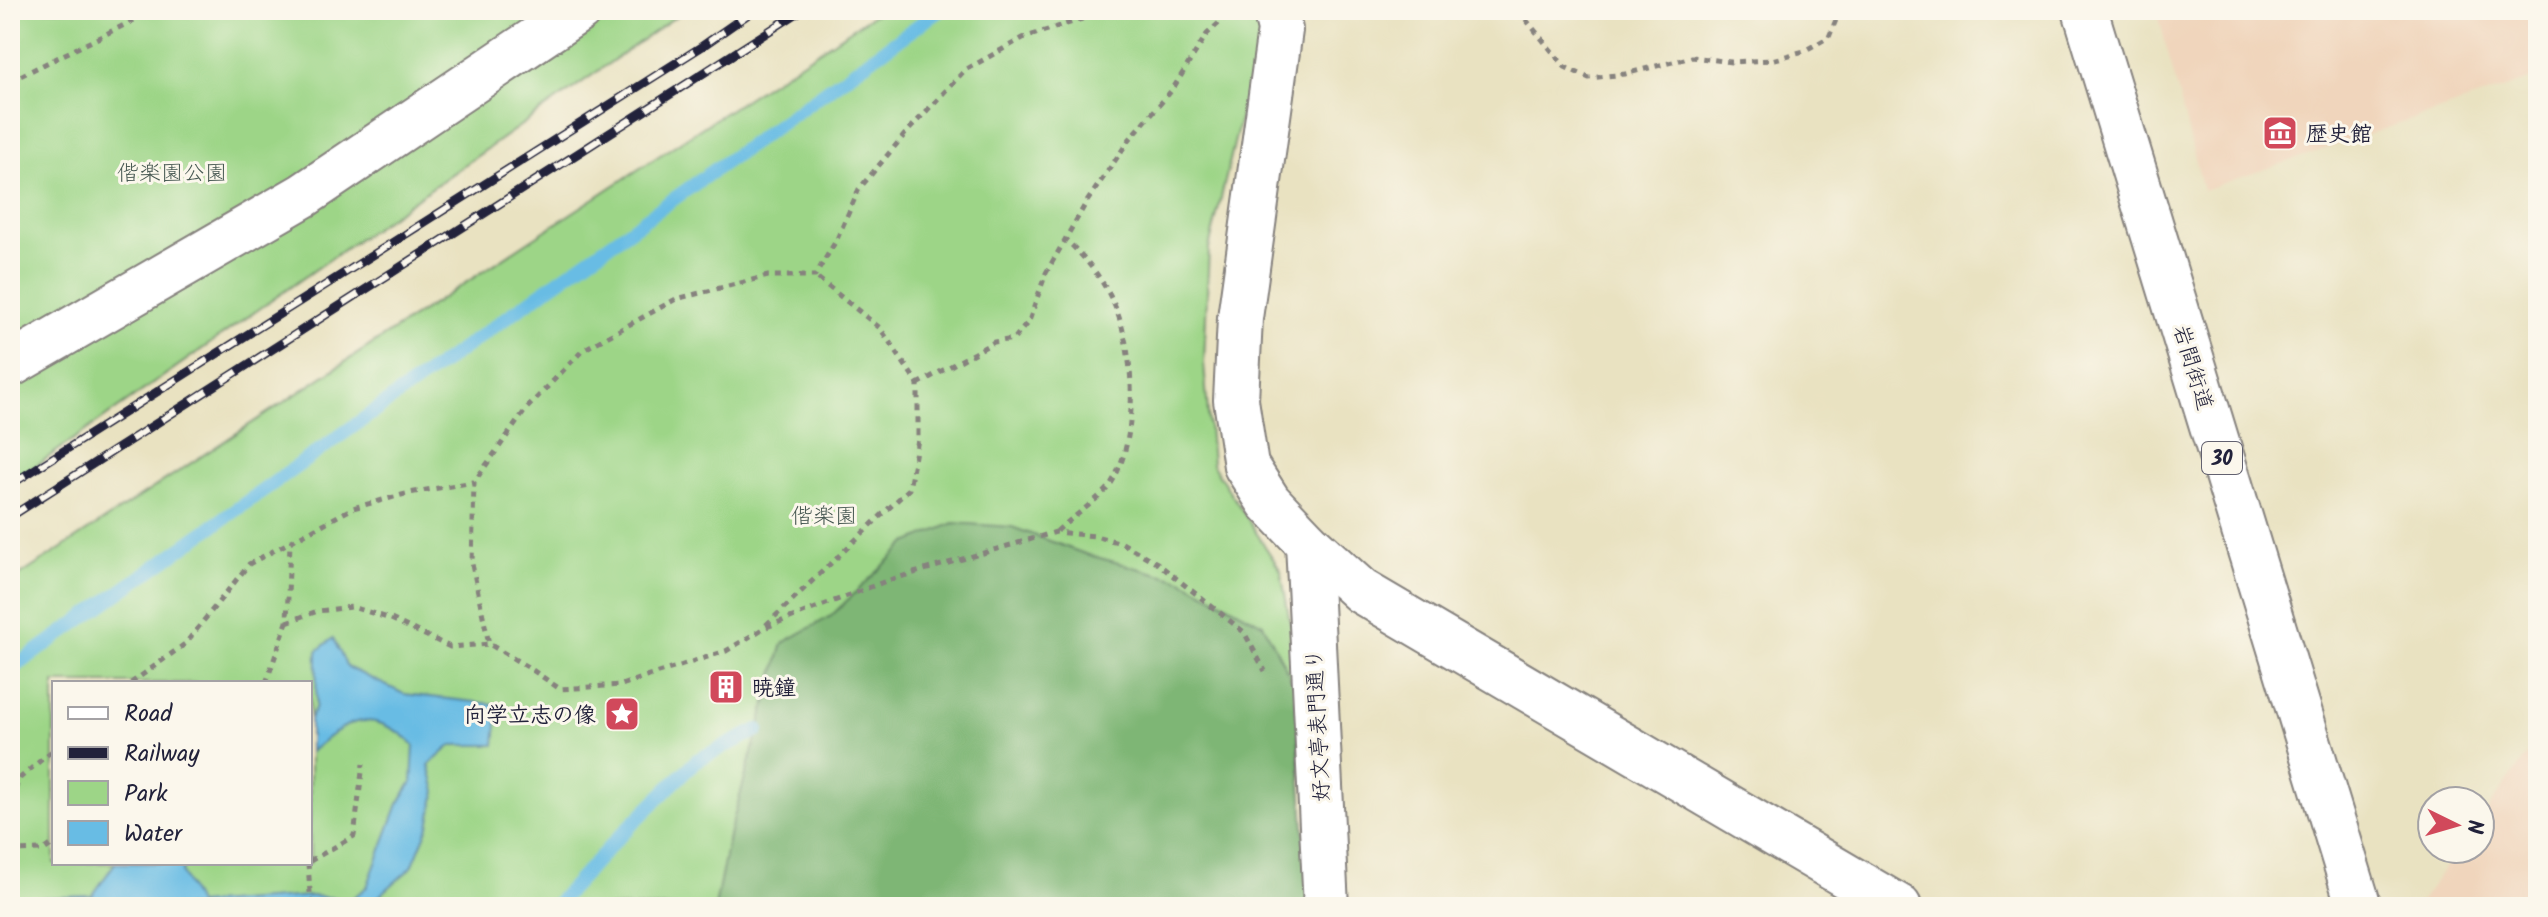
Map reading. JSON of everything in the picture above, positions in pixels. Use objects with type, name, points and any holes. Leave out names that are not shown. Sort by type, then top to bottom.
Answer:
[{"type":"street","points":[[10,365],[304,195],[579,10]]},
{"type":"street","points":[[1275,10],[1280,30],[1240,318],[1236,400],[1246,466],[1269,502],[1361,591],[1899,907]]},
{"type":"street","name":"岩間街道","points":[[2085,10],[2359,907]]},
{"type":"street","name":"好文亭表門通り","points":[[1308,543],[1326,907]]},
{"type":"path","points":[[10,81],[155,10]]},
{"type":"path","points":[[815,276],[837,239],[859,189],[965,70],[1023,38],[1107,11],[1201,10]]},
{"type":"path","points":[[918,384],[994,342],[1014,339],[1029,321],[1046,273],[1103,178],[1129,140],[1172,90],[1207,34],[1234,10]]},
{"type":"path","points":[[1518,10],[1565,67],[1589,78],[1625,74],[1692,57],[1731,62],[1772,60],[1804,51],[1829,37],[1840,10]]},
{"type":"path","points":[[1056,532],[1112,484],[1130,437],[1131,364],[1113,303],[1086,258],[1065,239]]},
{"type":"path","points":[[489,644],[472,564],[474,482],[527,408],[583,350],[676,299],[768,276],[815,276],[880,328],[918,384],[918,439],[909,489],[764,628]]},
{"type":"path","points":[[134,681],[185,644],[249,564],[353,508],[409,493],[474,482]]},
{"type":"path","points":[[287,622],[318,611],[352,607],[391,619],[450,647],[489,644],[560,689],[621,685],[726,651],[764,628],[886,581],[1056,532],[1095,536],[1122,543],[1157,563],[1244,632],[1269,685]]},
{"type":"path","points":[[267,681],[287,622],[290,542]]},
{"type":"path","points":[[10,801],[20,778],[52,751]]},
{"type":"path","points":[[312,860],[354,836],[363,764]]},
{"type":"path","points":[[10,851],[44,850],[52,844]]},
{"type":"path","points":[[309,865],[311,907]]},
{"type":"shaded area","name":"歴史館","points":[[2157,10],[2538,10],[2538,77],[2203,190]]},
{"type":"shaded area","points":[[2538,740],[2538,907],[2416,907],[2447,865],[2496,865],[2496,798]]},
{"type":"green space","name":"偕楽園公園","points":[[10,10],[685,10],[10,484]]},
{"type":"green space","name":"偕楽園","points":[[881,10],[1254,10],[1262,27],[1209,248],[1204,363],[1212,464],[1281,571],[1299,673],[1303,907],[10,907],[10,582]]},
{"type":"green space","points":[[954,523],[1012,527],[1085,554],[1182,580],[1263,624],[1295,686],[1309,907],[715,907],[730,831],[783,643],[831,616],[907,543]]},
{"type":"water","points":[[333,638],[347,667],[404,694],[493,704],[498,712],[495,745],[452,745],[429,765],[436,791],[429,826],[412,867],[367,907],[10,907],[10,899],[92,896],[114,865],[184,865],[182,873],[197,904],[310,896],[351,899],[367,887],[398,804],[412,782],[414,745],[387,726],[361,721],[343,727],[312,750],[317,651]]},
{"type":"waterway","points":[[10,670],[940,10]]},
{"type":"waterway","points":[[554,907],[697,760],[758,730]]},
{"type":"railway","points":[[10,485],[701,47],[754,10]]},
{"type":"railway","points":[[10,517],[802,10]]},
{"type":"place","name":"歴史館","points":[[2280,133]]},
{"type":"place","name":"暁鐘","points":[[726,687]]},
{"type":"place","name":"向学立志の像","points":[[622,714]]}]
